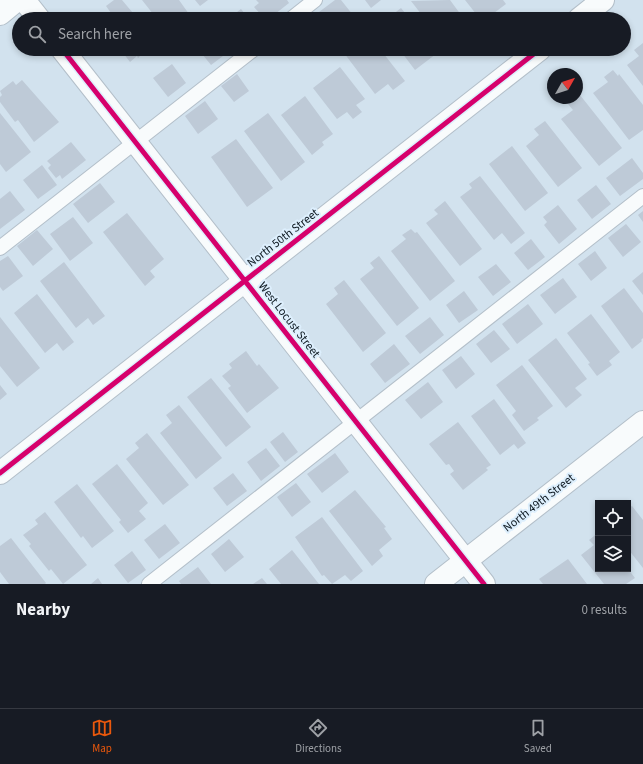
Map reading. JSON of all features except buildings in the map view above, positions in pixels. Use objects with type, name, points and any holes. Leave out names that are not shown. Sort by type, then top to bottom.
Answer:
[{"type":"street","points":[[0,14],[17,0]]},
{"type":"street","points":[[24,0],[33,12]]},
{"type":"street","points":[[588,12],[603,0]]},
{"type":"street","name":"West Locust Street","points":[[68,56],[484,584]]},
{"type":"street","name":"North 50th Street","points":[[0,473],[531,56]]},
{"type":"street","name":"North 49th Street","points":[[436,584],[643,422]]},
{"type":"lane","points":[[300,12],[315,0]]},
{"type":"lane","points":[[0,248],[245,56]]},
{"type":"lane","points":[[149,584],[643,196]]},
{"type":"cycle path","points":[[68,56],[484,584]]},
{"type":"cycle path","points":[[0,473],[531,56]]}]
